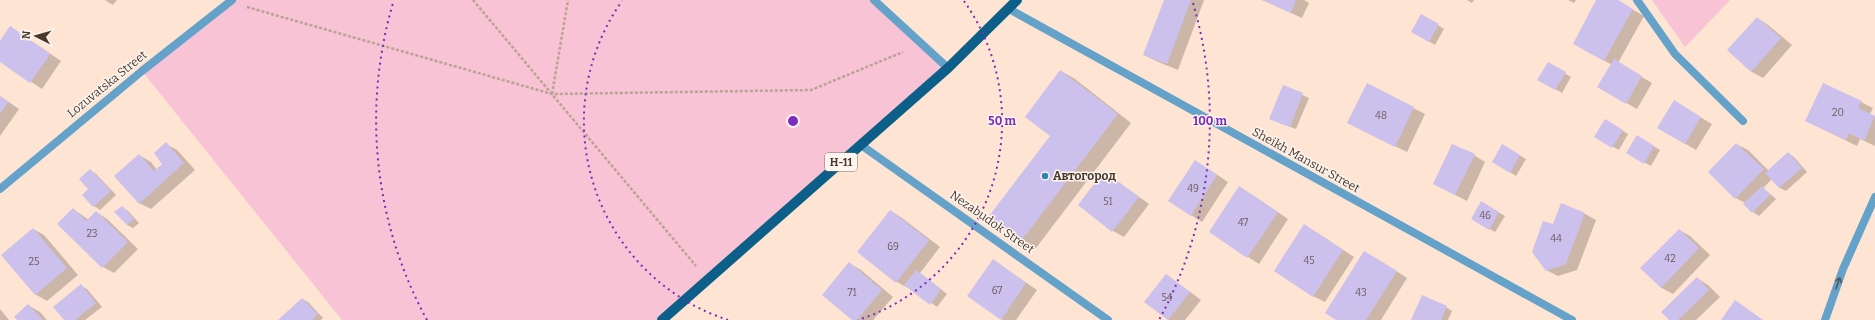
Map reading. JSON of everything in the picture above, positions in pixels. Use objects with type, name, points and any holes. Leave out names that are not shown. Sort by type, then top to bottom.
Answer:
[{"type":"main road","name":"Н-11","points":[[662,320],[948,68],[1017,0]]},
{"type":"street","points":[[874,0],[948,68]]},
{"type":"street","points":[[1637,0],[1675,54],[1743,121]]},
{"type":"street","name":"Lozuvatska Street","points":[[0,189],[229,1]]},
{"type":"street","name":"Sheikh Mansur Street","points":[[1009,9],[1572,320]]},
{"type":"street","name":"Nezabudok Street","points":[[861,145],[1108,320]]},
{"type":"street","points":[[1825,320],[1843,269],[1875,197]]},
{"type":"path","points":[[473,0],[708,280]]},
{"type":"path","points":[[552,94],[568,0]]},
{"type":"path","points":[[229,1],[552,94],[811,90],[923,44]]},
{"type":"shaded area","points":[[232,0],[874,0],[948,68],[662,320],[342,320],[142,71]]},
{"type":"shaded area","points":[[1652,0],[1730,0],[1685,47]]},
{"type":"building","points":[[1164,0],[1191,0],[1167,64],[1143,55]]},
{"type":"building","points":[[1263,0],[1296,0],[1291,13]]},
{"type":"building","points":[[1596,0],[1618,0],[1633,9],[1604,61],[1573,44]]},
{"type":"building","points":[[1421,14],[1439,24],[1429,42],[1411,32]]},
{"type":"building","points":[[1757,17],[1781,38],[1751,72],[1727,50]]},
{"type":"building","points":[[10,26],[50,54],[30,83],[0,62],[0,41]]},
{"type":"building","points":[[1614,59],[1642,76],[1626,104],[1597,87]]},
{"type":"building","points":[[1548,62],[1566,72],[1555,90],[1537,80]]},
{"type":"building","name":"Автогород","points":[[1060,70],[1118,114],[1021,241],[989,216],[1050,136],[1025,117]]},
{"type":"building","points":[[1367,83],[1414,107],[1395,147],[1347,123]]},
{"type":"building","points":[[1823,83],[1862,101],[1858,108],[1875,116],[1864,141],[1849,133],[1846,140],[1805,121]]},
{"type":"building","points":[[1283,85],[1303,93],[1290,127],[1269,119]]},
{"type":"building","points":[[0,96],[8,102],[0,114]]},
{"type":"building","points":[[1674,100],[1701,117],[1685,144],[1657,128]]},
{"type":"building","points":[[1605,119],[1623,130],[1612,148],[1594,137]]},
{"type":"building","points":[[1637,135],[1654,146],[1644,164],[1626,153]]},
{"type":"building","points":[[166,142],[184,163],[139,204],[114,176],[139,154],[154,171],[162,164],[154,153]]},
{"type":"building","points":[[1736,143],[1764,169],[1735,199],[1708,172]]},
{"type":"building","points":[[1452,144],[1475,154],[1455,195],[1433,184]]},
{"type":"building","points":[[1502,144],[1520,155],[1510,173],[1492,162]]},
{"type":"building","points":[[1788,152],[1802,168],[1779,188],[1765,173]]},
{"type":"building","points":[[1195,160],[1217,175],[1191,216],[1168,201]]},
{"type":"building","points":[[90,169],[111,191],[93,207],[82,195],[88,189],[79,179]]},
{"type":"building","points":[[1104,171],[1139,197],[1112,232],[1078,205]]},
{"type":"building","points":[[1239,186],[1278,212],[1247,258],[1209,232]]},
{"type":"building","points":[[1762,186],[1770,195],[1752,213],[1743,204]]},
{"type":"building","points":[[1481,201],[1499,212],[1489,230],[1471,219]]},
{"type":"building","points":[[1561,203],[1585,213],[1566,264],[1546,271],[1532,252],[1543,221],[1553,224]]},
{"type":"building","points":[[122,206],[134,219],[127,225],[114,212]]},
{"type":"building","points":[[73,208],[86,221],[96,211],[128,242],[102,268],[57,224]]},
{"type":"building","points":[[890,210],[929,240],[896,283],[857,252]]},
{"type":"building","points":[[1304,224],[1343,250],[1313,297],[1274,271]]},
{"type":"building","points":[[33,228],[67,268],[35,295],[1,255]]},
{"type":"building","points":[[1679,229],[1699,248],[1661,288],[1640,268]]},
{"type":"building","points":[[1364,251],[1397,271],[1366,320],[1336,320],[1325,313]]},
{"type":"building","points":[[993,259],[1026,283],[1001,320],[967,296]]},
{"type":"building","points":[[849,262],[882,290],[857,320],[852,320],[822,295]]},
{"type":"building","points":[[916,270],[941,289],[930,305],[904,285]]},
{"type":"building","points":[[1166,274],[1190,292],[1168,320],[1144,302]]},
{"type":"building","points":[[1697,277],[1709,290],[1678,320],[1669,320],[1661,312]]},
{"type":"building","points":[[81,284],[96,303],[75,320],[64,320],[53,307]]},
{"type":"building","points":[[1422,295],[1447,306],[1441,320],[1411,320]]},
{"type":"building","points":[[302,298],[318,314],[312,320],[278,320]]},
{"type":"building","points":[[1735,300],[1763,320],[1721,320]]},
{"type":"building","points":[[28,304],[43,320],[17,320],[14,317]]},
{"type":"place","name":"Автогород","points":[[1045,176]]}]
